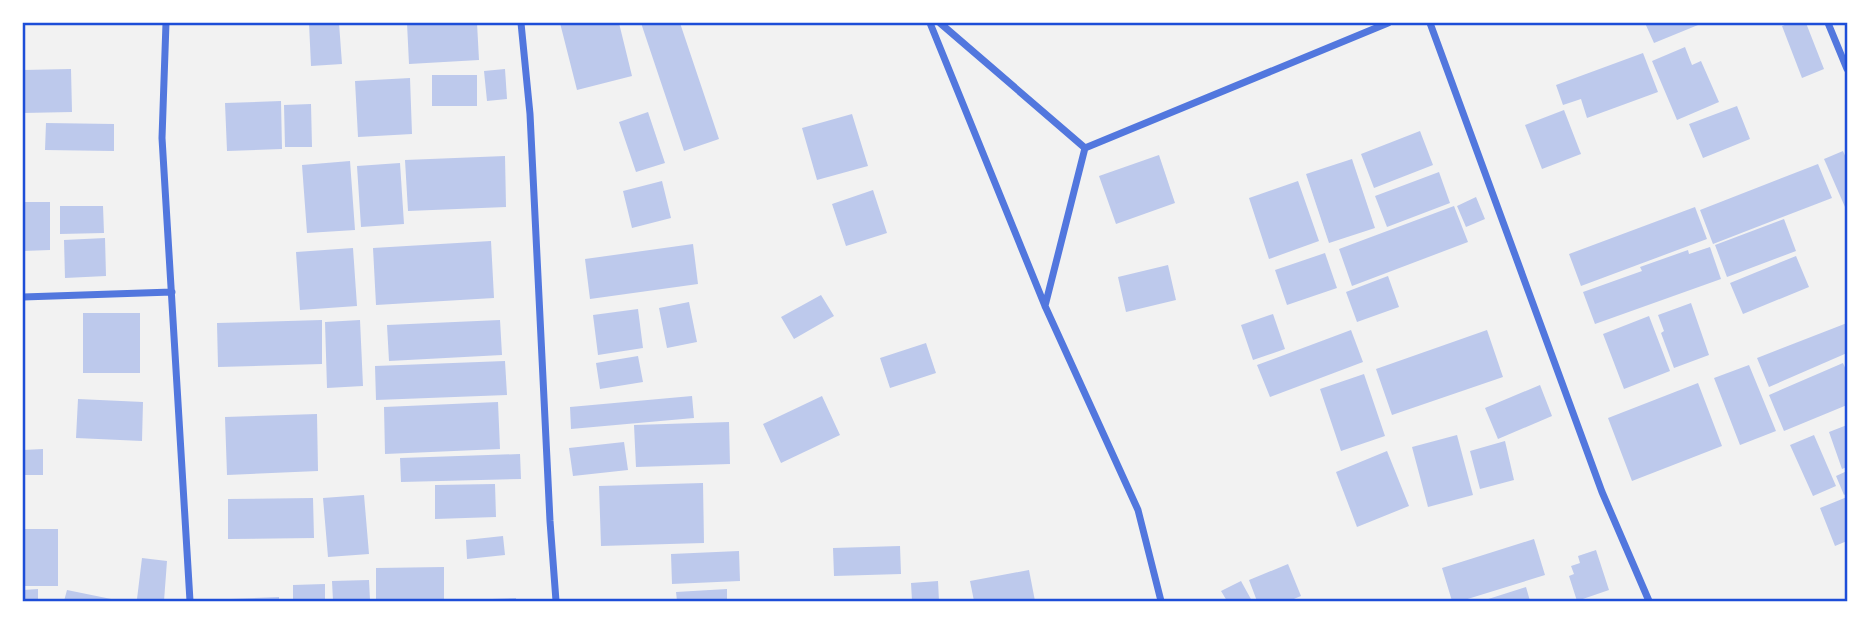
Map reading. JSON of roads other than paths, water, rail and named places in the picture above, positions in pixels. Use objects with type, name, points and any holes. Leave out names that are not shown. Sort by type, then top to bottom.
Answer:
[{"type":"street","points":[[166,23],[162,138],[190,601]]},
{"type":"street","points":[[521,23],[530,114],[556,601]]},
{"type":"street","points":[[930,23],[1045,306],[1138,510],[1161,601]]},
{"type":"street","points":[[940,23],[1085,148]]},
{"type":"street","points":[[1085,148],[1388,23]]},
{"type":"street","points":[[1430,23],[1602,492],[1649,601]]},
{"type":"street","points":[[1828,23],[1847,69]]},
{"type":"street","points":[[1045,306],[1085,148]]},
{"type":"street","points":[[23,297],[172,292]]}]
